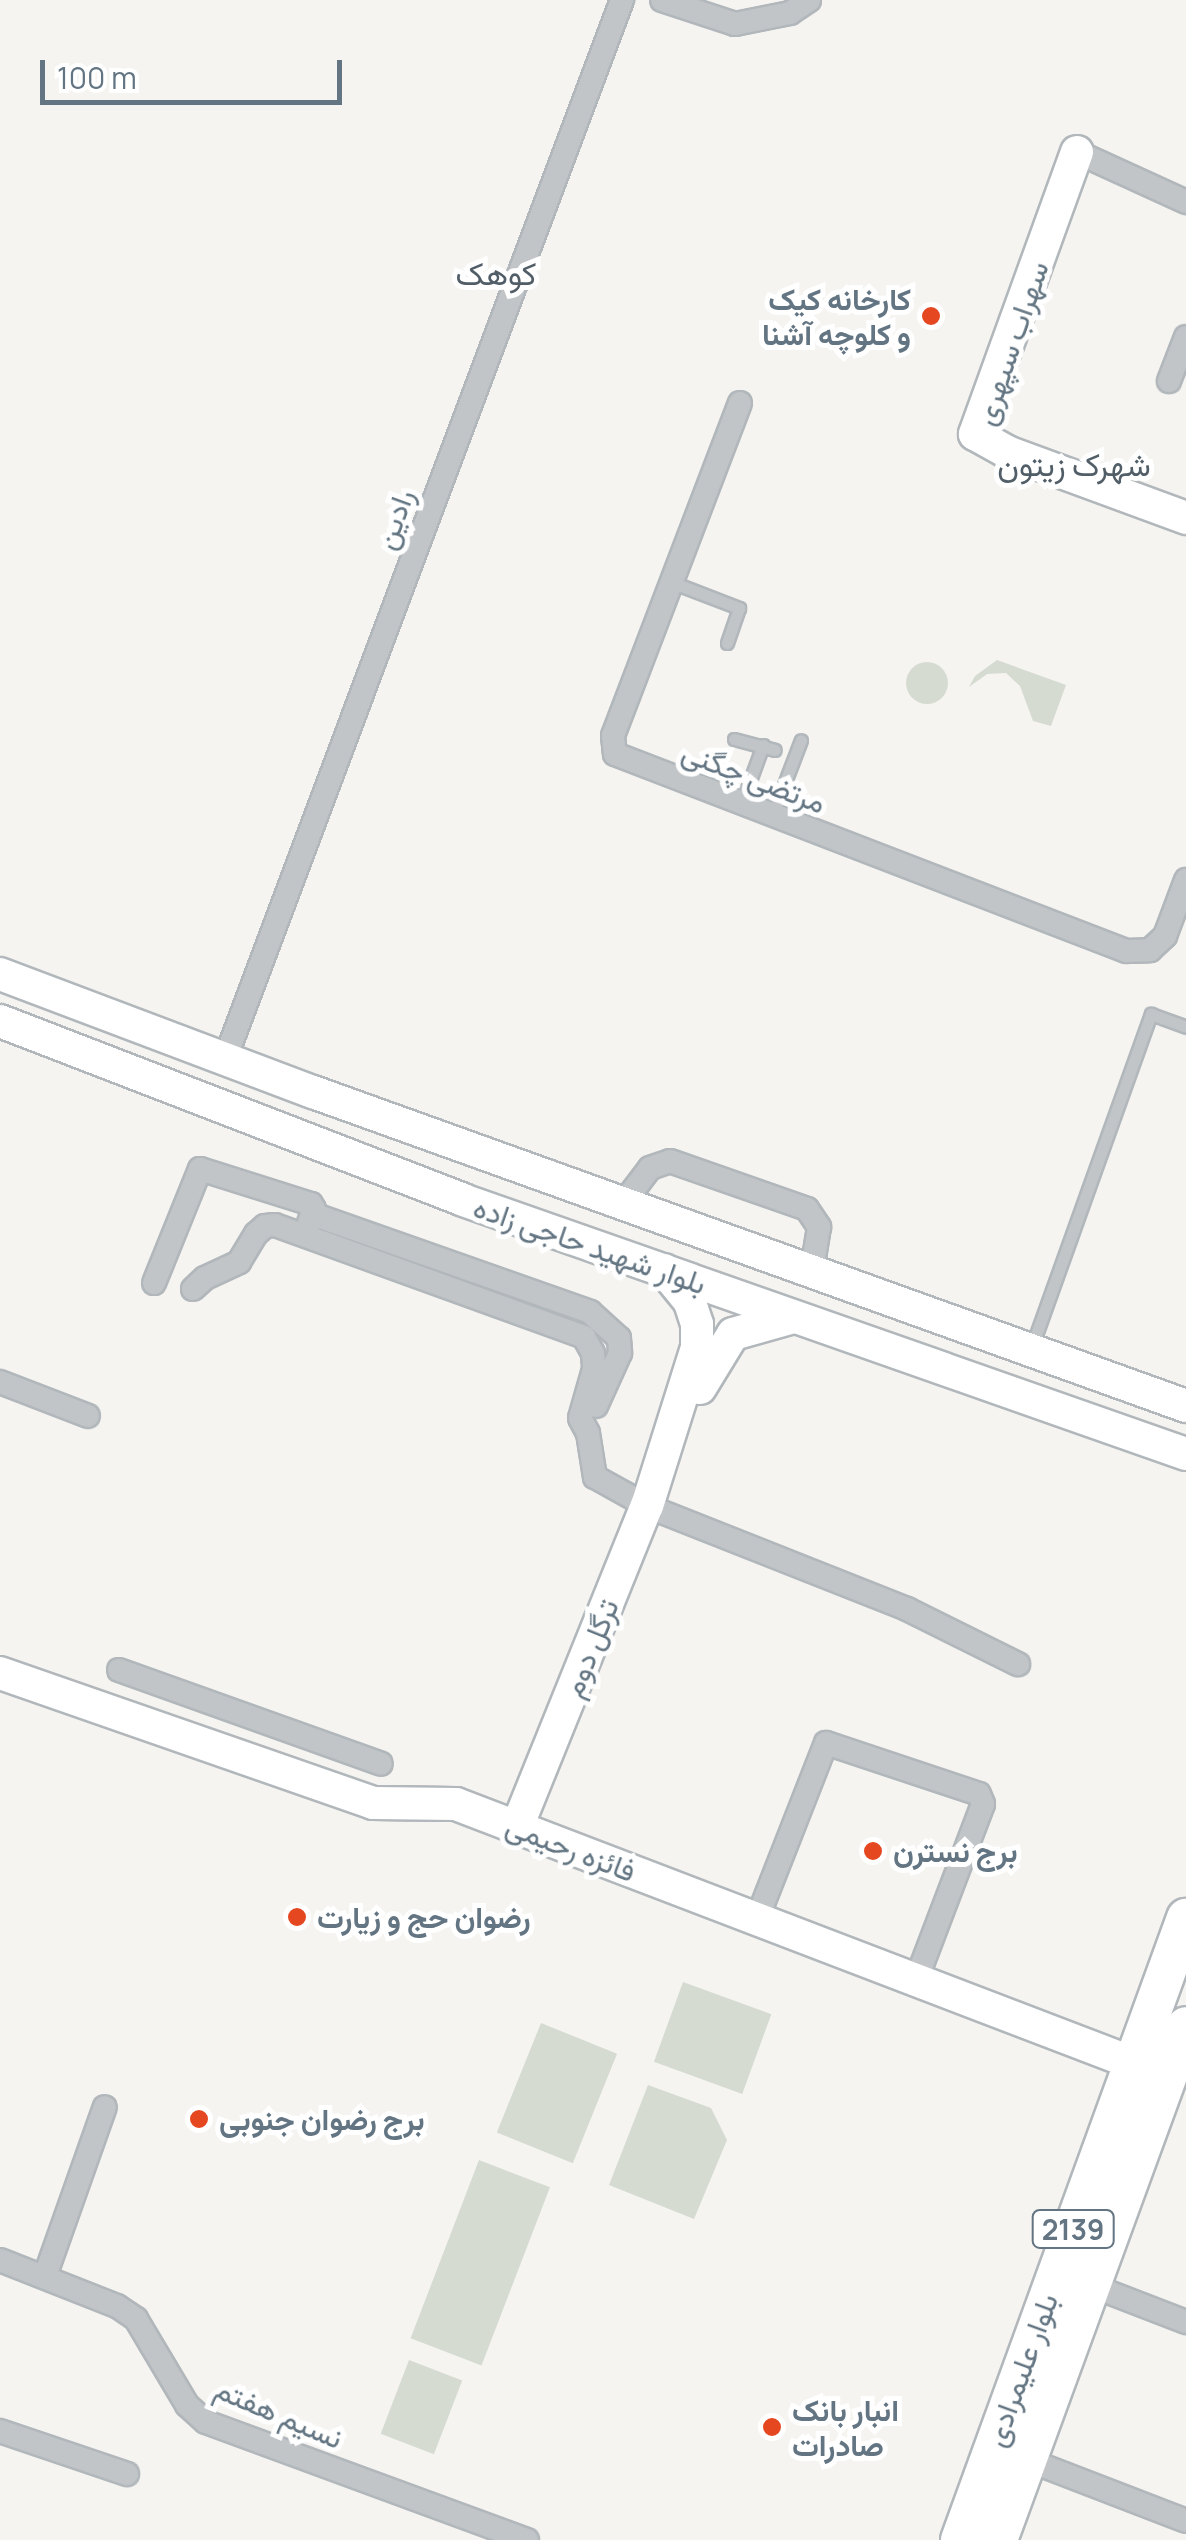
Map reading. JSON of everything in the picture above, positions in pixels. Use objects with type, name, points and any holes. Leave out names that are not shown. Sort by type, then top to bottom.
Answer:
[{"type":"main road","name":"بلوار علیمرادی","points":[[960,2540],[1186,1918]]},
{"type":"main road","name":"بلوار علیمرادی","points":[[998,2540],[1090,2286],[1174,2102],[1186,2026]]},
{"type":"street","name":"رادین","points":[[225,1059],[622,0]]},
{"type":"street","points":[[667,1],[735,24],[790,12],[809,0]]},
{"type":"street","name":"سهراب سپهری","points":[[1186,202],[1078,152],[975,434],[1007,452],[1186,518]]},
{"type":"street","points":[[1169,381],[1186,336]]},
{"type":"street","name":"مرتضی چگنی","points":[[740,403],[612,736],[612,749],[619,758],[1126,952],[1150,950],[1165,936],[1186,880]]},
{"type":"street","name":"بلوار شهید حاجی زاده","points":[[0,974],[1186,1406]]},
{"type":"street","name":"بلوار شهید حاجی زاده","points":[[0,1021],[463,1200],[1186,1454]]},
{"type":"street","points":[[652,1264],[661,1243],[640,1207],[650,1168],[670,1161],[807,1209],[819,1227],[812,1270]]},
{"type":"street","points":[[154,1283],[200,1168],[311,1204],[308,1225]]},
{"type":"street","points":[[194,1289],[205,1278],[239,1262],[265,1226],[308,1225],[598,1318],[619,1338],[620,1352],[588,1433],[595,1477],[646,1506],[906,1608],[1018,1664]]},
{"type":"street","name":"ترگل دوم","points":[[652,1264],[690,1302],[697,1324],[696,1347],[663,1446],[661,1468]]},
{"type":"street","name":"ترگل دوم","points":[[517,1827],[661,1468],[678,1446],[722,1347],[734,1334],[750,1326],[790,1318]]},
{"type":"street","points":[[0,1382],[88,1416]]},
{"type":"street","points":[[119,1670],[381,1764]]},
{"type":"street","name":"فائزه رحیمی","points":[[0,1673],[373,1803],[456,1804],[1133,2063]]},
{"type":"street","points":[[282,1774],[298,1735]]},
{"type":"street","points":[[756,1919],[826,1744],[832,1742],[980,1794],[983,1804],[916,1980]]},
{"type":"street","points":[[45,2276],[105,2107]]},
{"type":"street","name":"نسیم هفتم","points":[[0,2260],[136,2318],[187,2405],[206,2422],[527,2540]]},
{"type":"street","points":[[1090,2286],[1186,2322]]},
{"type":"street","points":[[0,2431],[127,2474]]},
{"type":"street","points":[[1028,2460],[1186,2521]]},
{"type":"lane","points":[[674,583],[740,608],[726,643]]},
{"type":"lane","points":[[734,738],[769,748],[741,804]]},
{"type":"lane","points":[[772,816],[801,740]]},
{"type":"lane","points":[[1030,1350],[1151,1014],[1186,1027]]},
{"type":"shaded area","points":[[997,660],[1066,685],[1051,726],[1033,721],[1020,686],[1006,673],[987,674],[969,687],[975,676]]},
{"type":"shaded area","points":[[927,662],[942,668],[948,683],[942,698],[927,704],[912,698],[906,683],[912,668]]},
{"type":"shaded area","points":[[683,1982],[771,2014],[742,2094],[654,2062]]},
{"type":"shaded area","points":[[541,2023],[617,2054],[573,2163],[497,2132]]},
{"type":"shaded area","points":[[648,2085],[711,2108],[727,2140],[694,2219],[609,2185]]},
{"type":"shaded area","points":[[479,2160],[550,2187],[482,2366],[411,2338]]},
{"type":"shaded area","points":[[409,2360],[462,2380],[434,2454],[381,2434]]},
{"type":"place","name":"کارخانه کیک و کلوچه آشنا","points":[[931,316]]},
{"type":"place","name":"برج نسترن","points":[[873,1851]]},
{"type":"place","name":"رضوان حج و زیارت","points":[[297,1917]]},
{"type":"place","name":"برج رضوان جنوبی","points":[[199,2119]]},
{"type":"place","name":"انبار بانک صادرات","points":[[772,2427]]},
{"type":"district","name":"کوهک","points":[[496,273]]},
{"type":"district","name":"شهرک زیتون","points":[[1074,464]]}]
